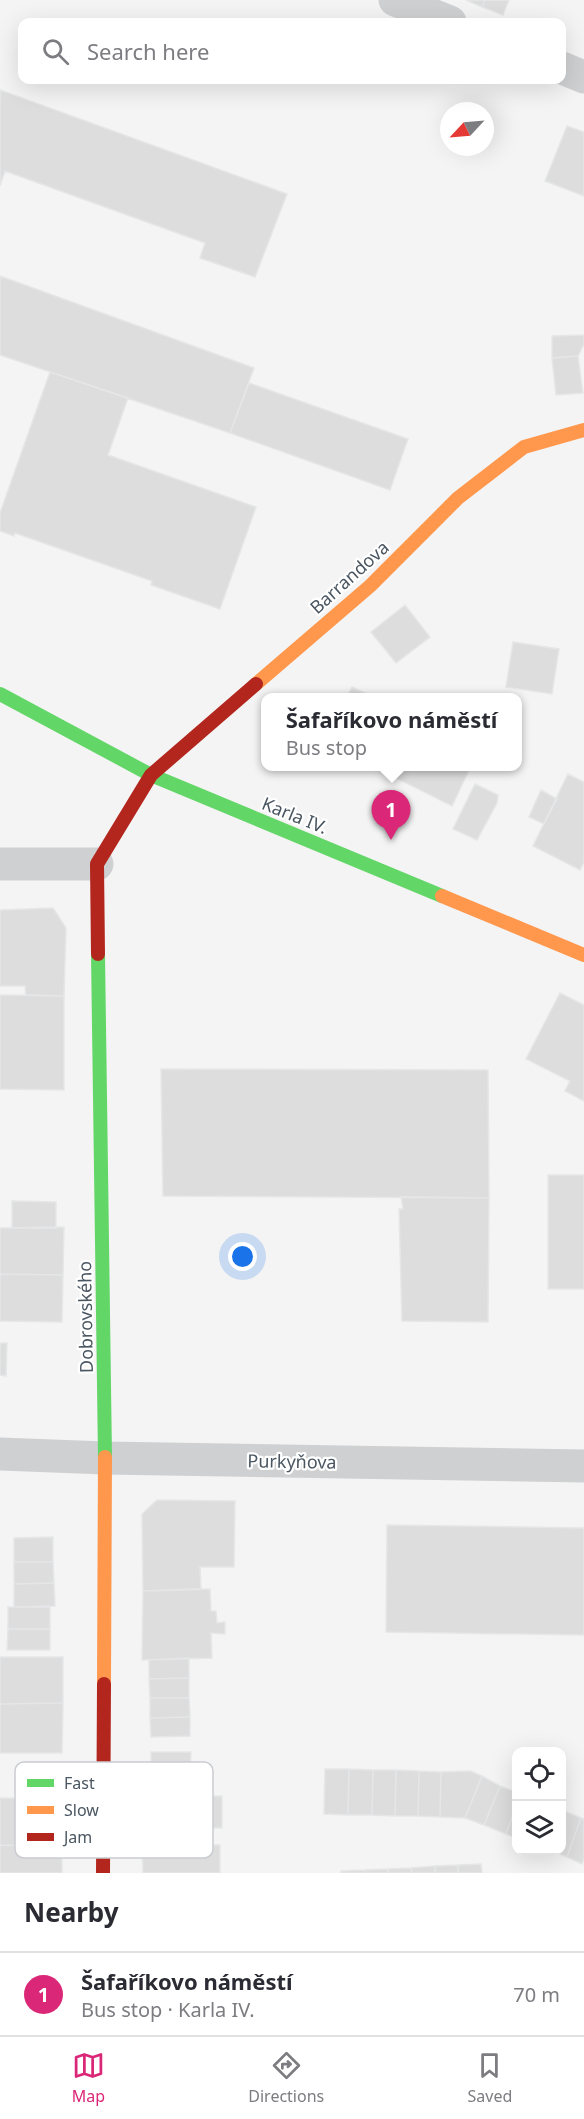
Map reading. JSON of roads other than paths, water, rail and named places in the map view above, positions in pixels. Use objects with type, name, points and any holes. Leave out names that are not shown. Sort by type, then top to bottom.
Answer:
[{"type":"street","points":[[395,0],[440,18]]},
{"type":"street","points":[[566,70],[584,77]]},
{"type":"street","name":"Barrandova","points":[[151,775],[370,586],[458,498],[524,447],[584,430]]},
{"type":"street","name":"Karla IV.","points":[[0,694],[151,775],[584,955]]},
{"type":"street","points":[[0,864],[97,864],[151,775]]},
{"type":"street","name":"Dobrovského","points":[[97,864],[105,1458],[104,1762]]},
{"type":"street","name":"Purkyňova","points":[[0,1454],[105,1458],[584,1466]]},
{"type":"street","name":"Dobrovského","points":[[103,1858],[103,1873]]},
{"type":"place","name":"Šafaříkovo náměstí","points":[[391,840]]}]
